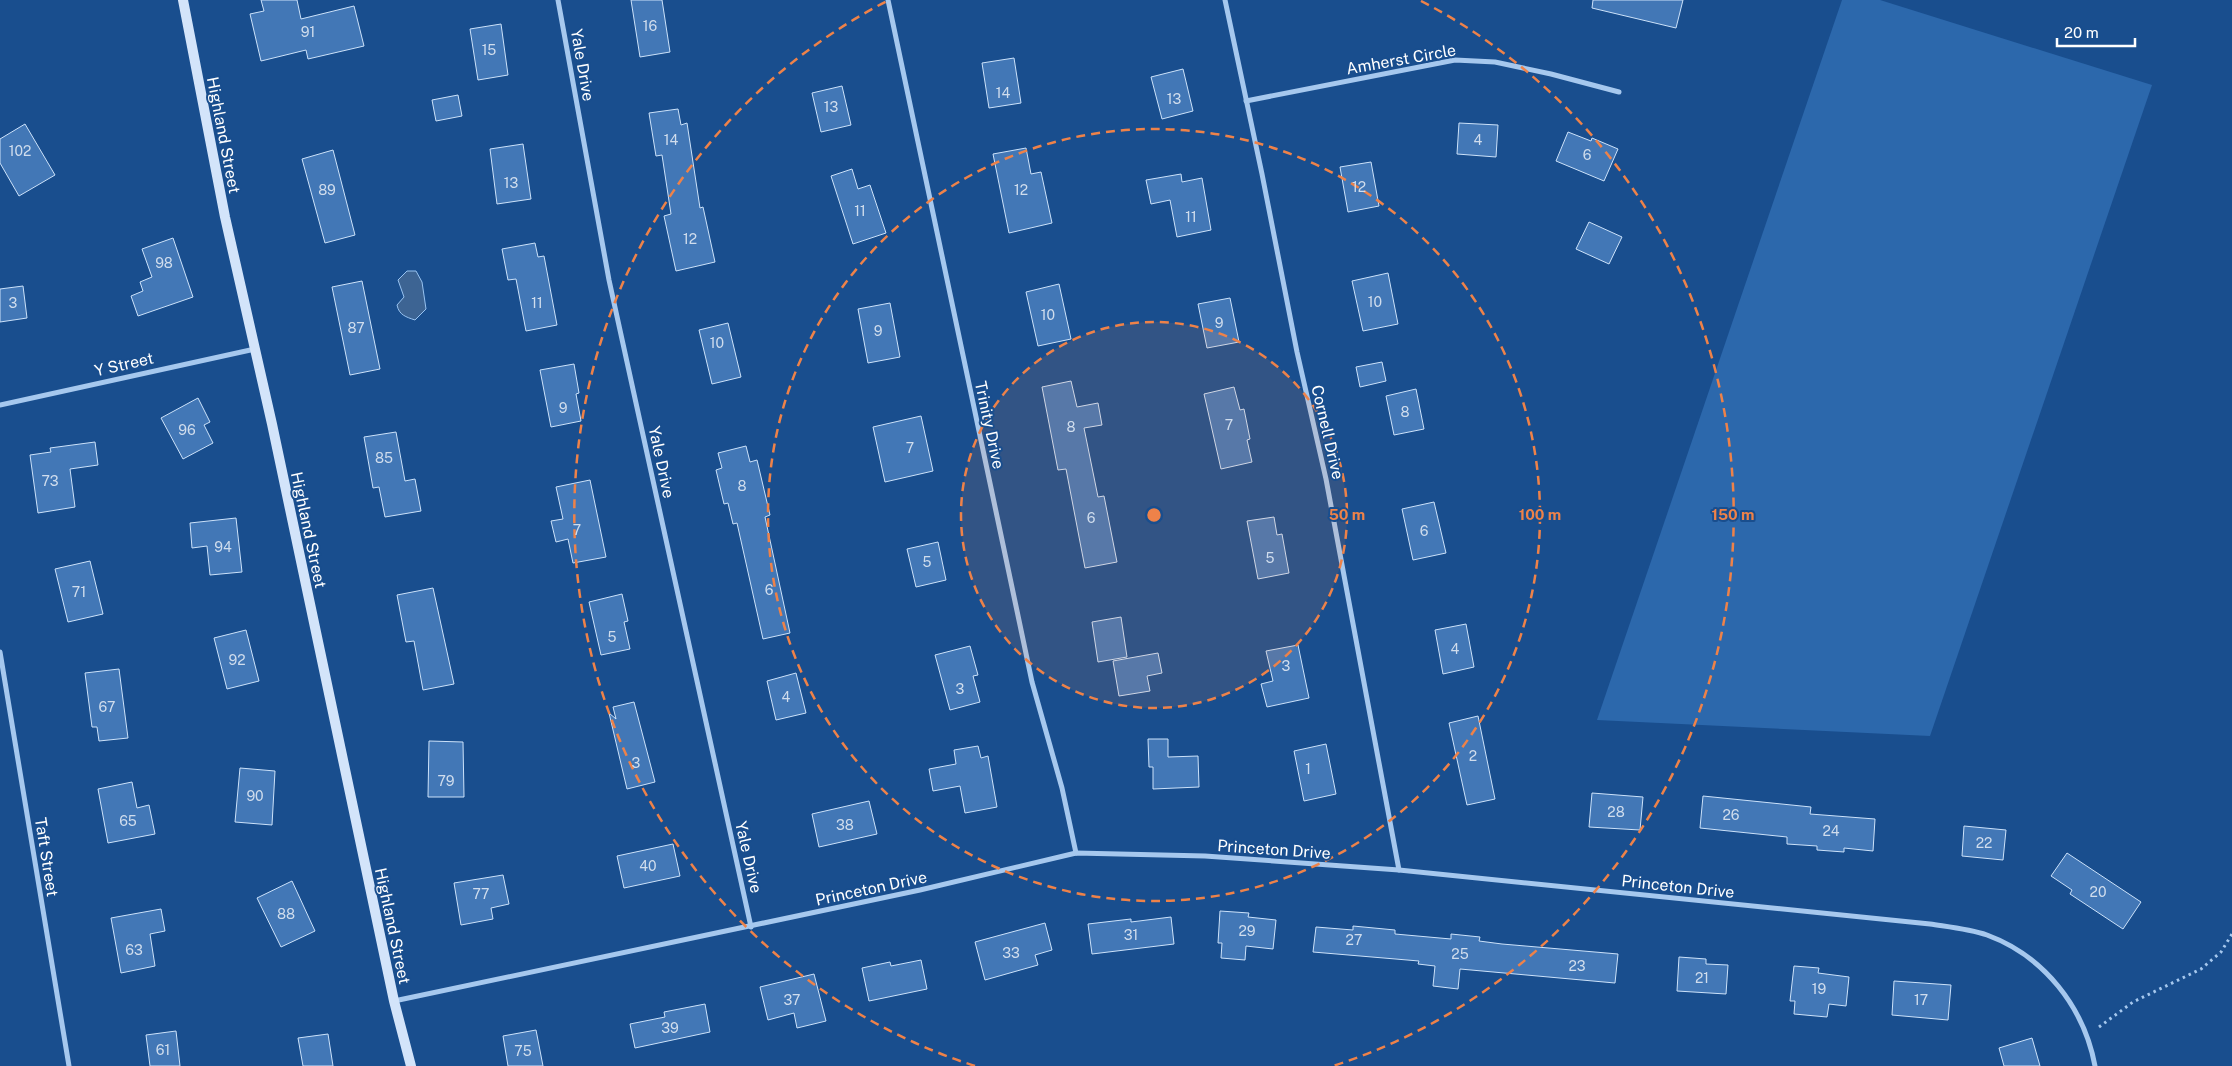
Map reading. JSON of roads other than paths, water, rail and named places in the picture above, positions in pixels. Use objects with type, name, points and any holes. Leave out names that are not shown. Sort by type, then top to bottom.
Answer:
[{"type":"street","name":"Highland Street","points":[[183,0],[225,216],[394,1001],[411,1066]]},
{"type":"street","name":"Yale Drive","points":[[558,0],[609,280],[752,927]]},
{"type":"street","name":"Trinity Drive","points":[[888,0],[1032,682],[1062,788],[1076,853]]},
{"type":"street","name":"Cornell Drive","points":[[1225,0],[1297,352],[1326,479],[1399,870]]},
{"type":"street","name":"Amherst Circle","points":[[1246,102],[1455,60],[1496,62],[1619,92]]},
{"type":"street","name":"Y Street","points":[[0,406],[255,349]]},
{"type":"street","name":"Taft Street","points":[[0,652],[69,1066]]},
{"type":"street","name":"Princeton Drive","points":[[394,1001],[752,927],[1076,853],[1205,856],[1399,870],[1921,923],[1963,929],[1997,940],[2037,965],[2050,976],[2067,996],[2087,1036],[2093,1052],[2095,1066]]}]
